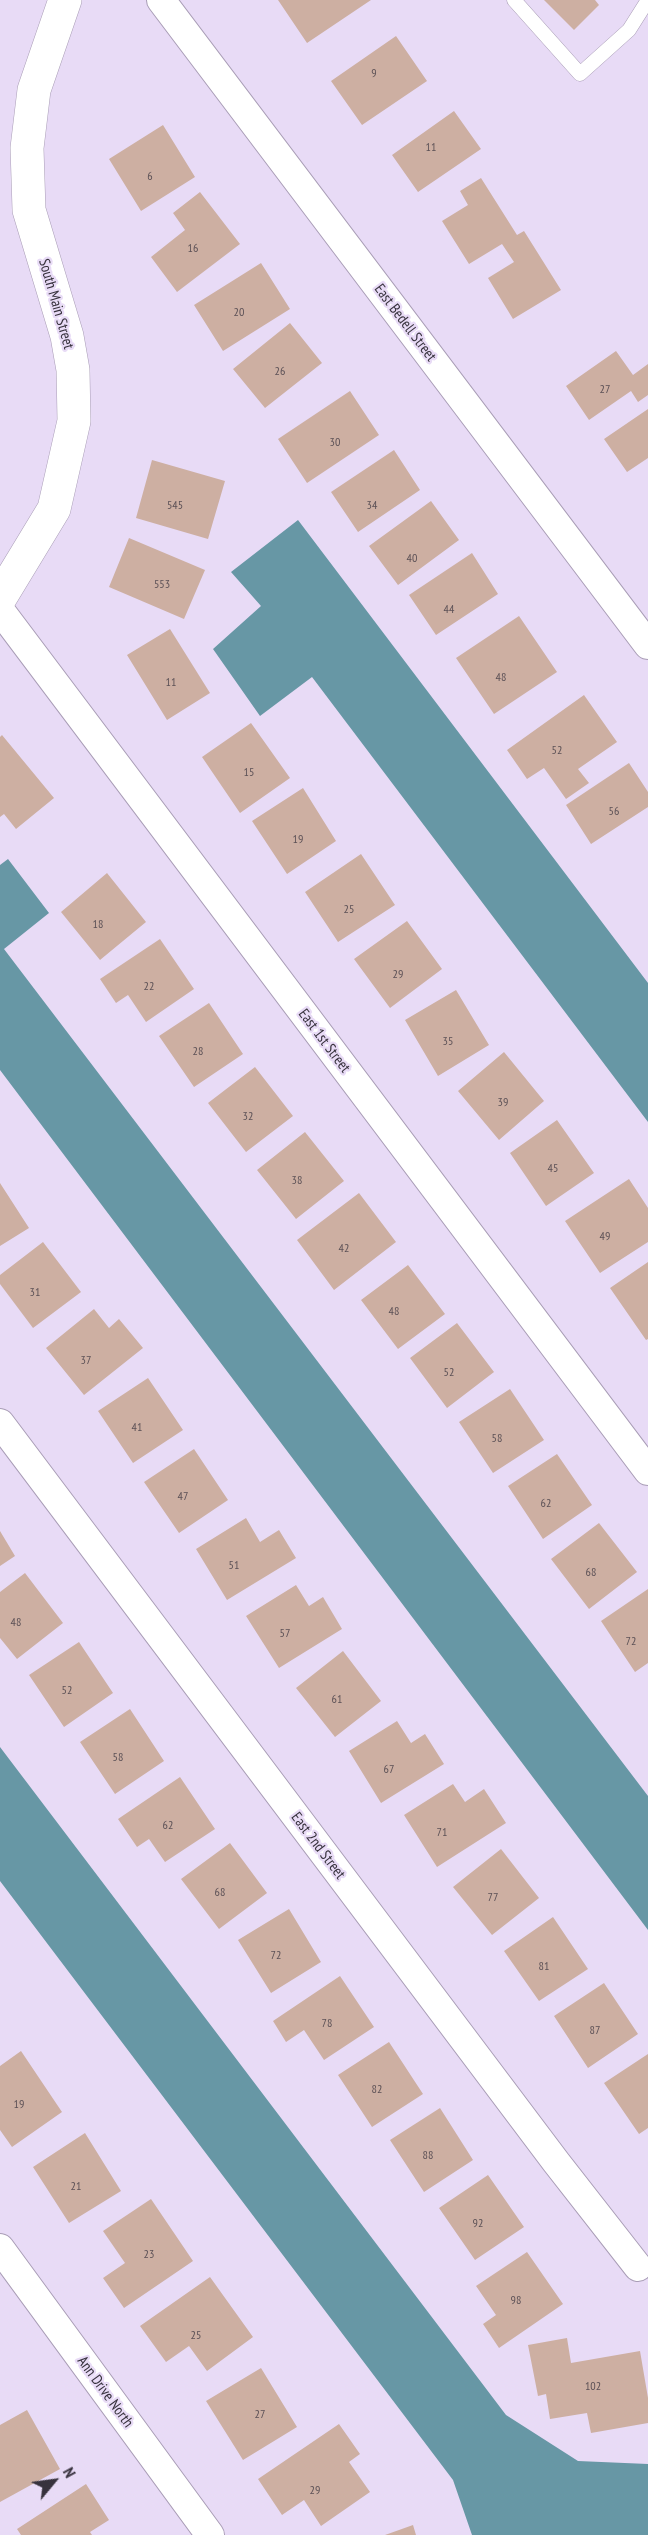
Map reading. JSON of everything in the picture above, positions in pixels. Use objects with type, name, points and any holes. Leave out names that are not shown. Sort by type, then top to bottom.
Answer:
[{"type":"street","name":"South Main Street","points":[[0,598],[54,509],[74,421],[74,370],[67,336],[29,210],[27,148],[34,90],[65,0]]},
{"type":"street","name":"East Bedell Street","points":[[161,0],[648,645]]},
{"type":"street","name":"East 1st Street","points":[[0,610],[648,1471]]},
{"type":"street","name":"East 2nd Street","points":[[0,1423],[638,2268]]},
{"type":"street","name":"Ann Drive North","points":[[0,2248],[210,2535]]},
{"type":"lane","points":[[514,0],[580,74],[629,30],[648,0]]},
{"type":"water","points":[[298,520],[648,983],[648,1122],[312,677],[260,716],[213,649],[261,606],[231,572]]},
{"type":"water","points":[[8,859],[49,913],[4,949],[648,1796],[648,1930],[0,1070],[0,865]]},
{"type":"water","points":[[0,1747],[506,2415],[578,2461],[648,2464],[648,2535],[472,2535],[453,2480],[0,1881]]},
{"type":"building","points":[[278,0],[371,0],[307,43]]},
{"type":"building","points":[[544,0],[595,0],[599,5],[574,30]]},
{"type":"building","points":[[396,36],[427,81],[362,125],[331,81]]},
{"type":"building","points":[[454,111],[481,149],[418,192],[392,155]]},
{"type":"building","points":[[163,125],[195,177],[141,211],[109,159]]},
{"type":"building","points":[[481,178],[517,235],[524,231],[561,290],[513,319],[488,278],[514,262],[502,244],[469,264],[442,221],[468,205],[460,191]]},
{"type":"building","points":[[200,192],[240,244],[177,292],[151,257],[185,230],[173,213]]},
{"type":"building","points":[[261,263],[290,309],[223,351],[194,305]]},
{"type":"building","points":[[290,323],[322,363],[265,408],[233,369]]},
{"type":"building","points":[[616,351],[633,375],[648,364],[648,395],[638,402],[631,391],[589,420],[566,386]]},
{"type":"building","points":[[350,391],[379,435],[307,483],[278,439]]},
{"type":"building","points":[[648,409],[648,458],[627,472],[604,439]]},
{"type":"building","points":[[394,450],[420,490],[358,532],[331,492]]},
{"type":"building","points":[[152,460],[225,481],[208,539],[136,518]]},
{"type":"building","points":[[431,501],[459,540],[398,585],[369,546]]},
{"type":"building","points":[[129,538],[205,570],[184,619],[109,587]]},
{"type":"building","points":[[472,553],[498,594],[436,635],[409,595]]},
{"type":"building","points":[[519,616],[557,672],[494,714],[456,658]]},
{"type":"building","points":[[170,629],[210,693],[167,720],[127,655]]},
{"type":"building","points":[[584,695],[617,742],[578,769],[589,783],[566,799],[544,768],[527,779],[507,750]]},
{"type":"building","points":[[251,723],[290,778],[240,813],[202,757]]},
{"type":"building","points":[[2,735],[54,798],[16,829],[4,814],[0,817],[0,737]]},
{"type":"building","points":[[629,763],[648,792],[648,807],[591,844],[566,805]]},
{"type":"building","points":[[303,788],[336,841],[287,874],[252,821]]},
{"type":"building","points":[[361,854],[395,905],[338,942],[305,892]]},
{"type":"building","points":[[107,873],[146,922],[100,960],[61,912]]},
{"type":"building","points":[[407,921],[442,969],[390,1008],[354,959]]},
{"type":"building","points":[[160,939],[194,989],[146,1022],[128,995],[116,1003],[100,979]]},
{"type":"building","points":[[456,990],[489,1045],[438,1076],[405,1020]]},
{"type":"building","points":[[209,1003],[243,1054],[194,1087],[159,1036]]},
{"type":"building","points":[[504,1052],[544,1101],[499,1140],[458,1091]]},
{"type":"building","points":[[255,1067],[293,1116],[246,1152],[208,1103]]},
{"type":"building","points":[[557,1120],[594,1173],[546,1206],[510,1153]]},
{"type":"building","points":[[305,1132],[344,1181],[296,1219],[257,1170]]},
{"type":"building","points":[[629,1179],[648,1208],[648,1242],[600,1273],[565,1221]]},
{"type":"building","points":[[0,1183],[29,1228],[0,1246]]},
{"type":"building","points":[[359,1193],[396,1242],[334,1290],[297,1240]]},
{"type":"building","points":[[43,1242],[81,1292],[33,1328],[0,1284],[0,1275]]},
{"type":"building","points":[[648,1262],[648,1339],[646,1340],[610,1288]]},
{"type":"building","points":[[408,1265],[445,1314],[398,1349],[361,1300]]},
{"type":"building","points":[[94,1309],[109,1328],[119,1319],[143,1348],[84,1395],[46,1348]]},
{"type":"building","points":[[457,1323],[494,1372],[447,1408],[410,1358]]},
{"type":"building","points":[[148,1378],[183,1430],[133,1463],[98,1411]]},
{"type":"building","points":[[510,1389],[544,1440],[493,1473],[459,1422]]},
{"type":"building","points":[[194,1449],[228,1500],[179,1533],[144,1482]]},
{"type":"building","points":[[557,1454],[592,1505],[543,1539],[508,1486]]},
{"type":"building","points":[[246,1518],[260,1542],[279,1530],[296,1558],[227,1600],[196,1549]]},
{"type":"building","points":[[599,1523],[637,1572],[589,1609],[551,1559]]},
{"type":"building","points":[[0,1531],[15,1556],[0,1566]]},
{"type":"building","points":[[25,1573],[63,1623],[17,1659],[0,1638],[0,1592]]},
{"type":"building","points":[[296,1585],[309,1606],[323,1597],[342,1629],[279,1668],[246,1616]]},
{"type":"building","points":[[648,1589],[648,1663],[635,1672],[601,1621]]},
{"type":"building","points":[[79,1642],[113,1693],[64,1727],[29,1675]]},
{"type":"building","points":[[343,1651],[381,1701],[335,1737],[296,1688]]},
{"type":"building","points":[[130,1709],[164,1761],[115,1794],[80,1742]]},
{"type":"building","points":[[397,1721],[411,1743],[425,1734],[444,1764],[381,1803],[349,1751]]},
{"type":"building","points":[[180,1777],[215,1829],[165,1862],[149,1839],[137,1847],[118,1819]]},
{"type":"building","points":[[453,1784],[465,1802],[484,1789],[506,1823],[437,1867],[404,1815]]},
{"type":"building","points":[[230,1843],[267,1893],[219,1929],[181,1879]]},
{"type":"building","points":[[501,1849],[539,1898],[492,1935],[453,1887]]},
{"type":"building","points":[[289,1909],[321,1962],[271,1993],[238,1940]]},
{"type":"building","points":[[553,1917],[588,1969],[539,2001],[504,1951]]},
{"type":"building","points":[[340,1976],[374,2027],[324,2060],[304,2030],[286,2042],[273,2021]]},
{"type":"building","points":[[604,1983],[638,2034],[588,2068],[554,2016]]},
{"type":"building","points":[[389,2042],[423,2094],[372,2127],[338,2075]]},
{"type":"building","points":[[21,2051],[62,2112],[12,2147],[0,2130],[0,2066]]},
{"type":"building","points":[[648,2054],[648,2128],[639,2134],[604,2083]]},
{"type":"building","points":[[440,2108],[473,2160],[424,2192],[390,2140]]},
{"type":"building","points":[[85,2133],[121,2191],[69,2223],[33,2167]]},
{"type":"building","points":[[488,2175],[524,2227],[475,2260],[439,2208]]},
{"type":"building","points":[[151,2199],[193,2261],[124,2308],[103,2278],[125,2263],[103,2231]]},
{"type":"building","points":[[527,2252],[563,2304],[499,2348],[483,2324],[496,2315],[476,2286]]},
{"type":"building","points":[[210,2277],[253,2337],[207,2371],[189,2346],[166,2362],[140,2326]]},
{"type":"building","points":[[567,2338],[571,2363],[640,2351],[648,2398],[648,2423],[591,2433],[587,2413],[550,2419],[546,2394],[538,2396],[528,2345]]},
{"type":"building","points":[[261,2368],[297,2427],[243,2460],[206,2401]]},
{"type":"building","points":[[27,2410],[60,2469],[0,2502],[0,2425]]},
{"type":"building","points":[[339,2424],[360,2454],[349,2462],[370,2492],[321,2526],[304,2500],[282,2515],[258,2479]]},
{"type":"building","points":[[86,2484],[109,2520],[90,2532],[92,2535],[21,2535],[17,2529]]},
{"type":"building","points":[[413,2525],[416,2535],[385,2535]]}]
